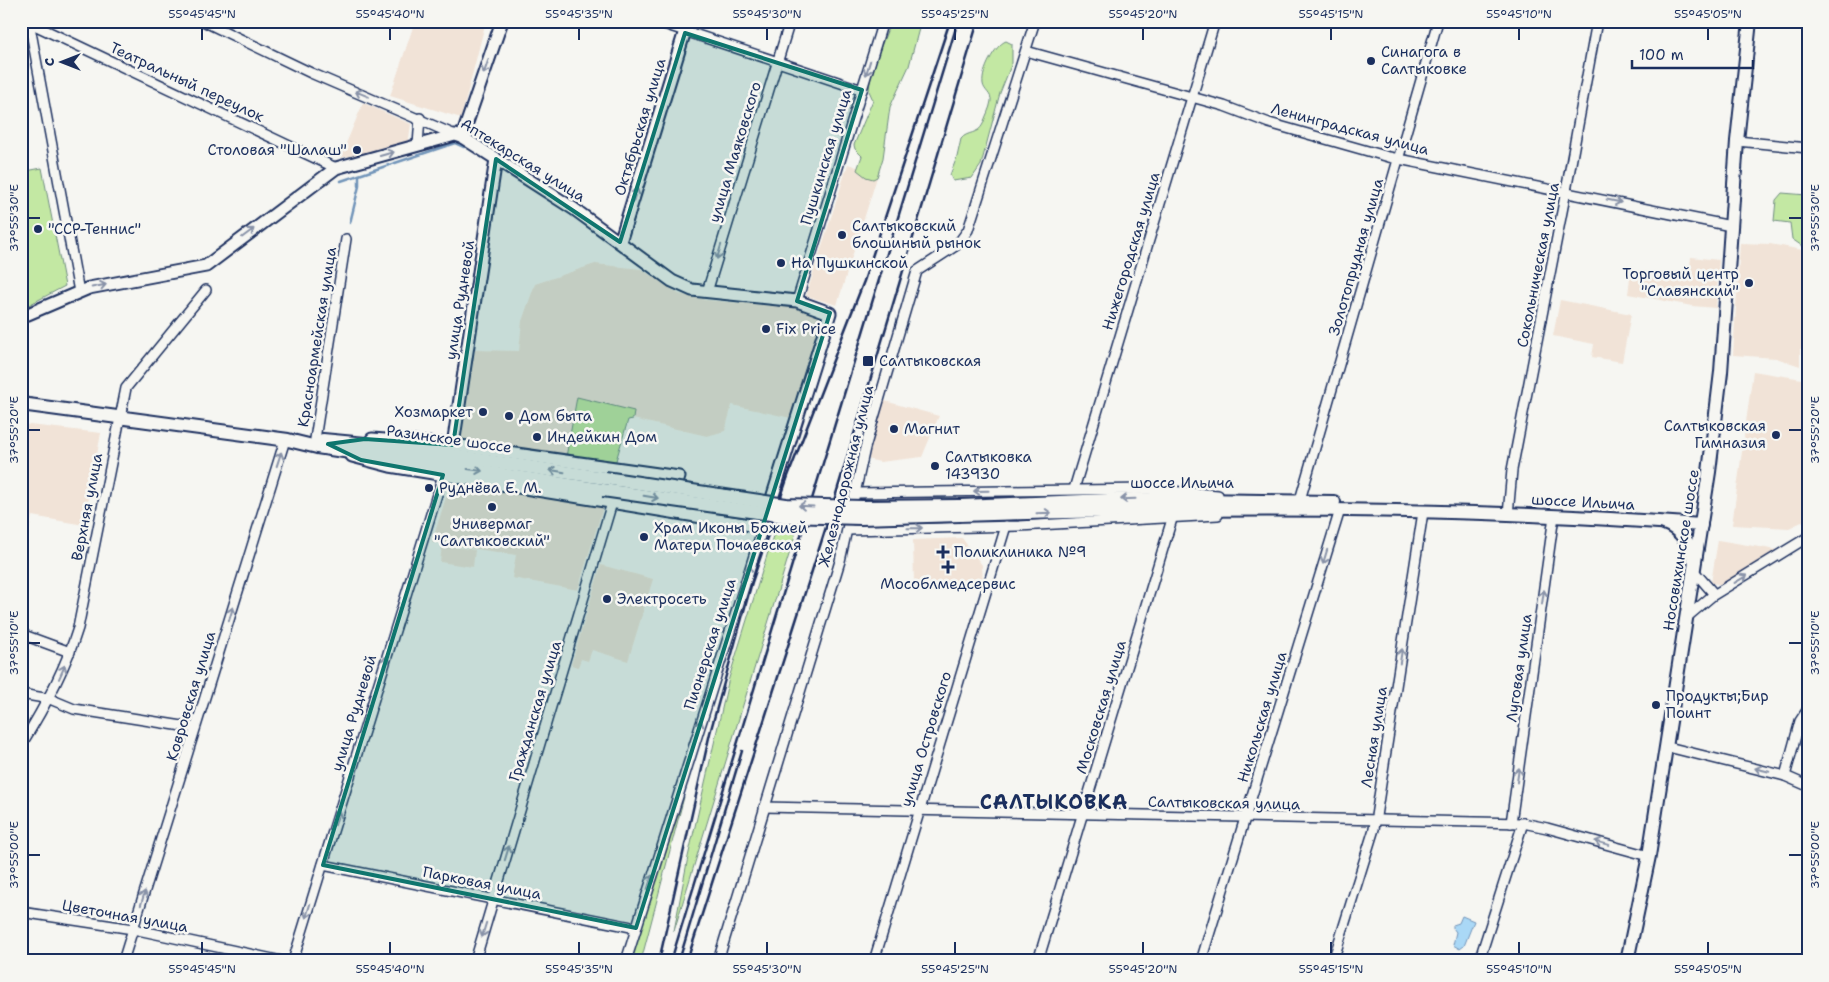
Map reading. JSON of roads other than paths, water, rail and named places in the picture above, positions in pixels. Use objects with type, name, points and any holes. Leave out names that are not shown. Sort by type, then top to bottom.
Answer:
[{"type":"main road","name":"Носовихинское шоссе","points":[[1626,961],[1649,856],[1668,747],[1722,372],[1737,141],[1750,21]]},
{"type":"main road","name":"Разинское шоссе","points":[[21,404],[287,440],[496,461],[604,484],[786,505],[960,511]]},
{"type":"main road","name":"Разинское шоссе","points":[[287,440],[315,439],[332,445]]},
{"type":"main road","name":"шоссе Ильича","points":[[960,511],[1134,499],[1257,500],[1283,505],[1340,510],[1554,516],[1701,525]]},
{"type":"main road","name":"шоссе Ильича","points":[[960,511],[1269,510],[1300,500],[1357,504],[1404,511]]},
{"type":"main road","points":[[1662,522],[1675,529],[1687,543],[1694,568]]},
{"type":"street","name":"Аптекарская улица","points":[[203,21],[311,73],[420,118],[458,136],[574,209],[672,281],[692,290],[797,302]]},
{"type":"street","points":[[21,317],[88,288],[206,266],[336,168],[458,136],[502,21]]},
{"type":"street","points":[[654,21],[686,27],[777,63],[862,90]]},
{"type":"street","name":"улица Маяковского","points":[[707,292],[790,21]]},
{"type":"street","name":"Пушкинская улица","points":[[797,302],[883,21]]},
{"type":"street","name":"Железнодорожная улица","points":[[718,961],[848,530],[865,448],[917,271],[957,245],[968,230],[1035,21]]},
{"type":"street","name":"Нижегородская улица","points":[[1074,489],[1215,21]]},
{"type":"street","name":"Золотопрудная улица","points":[[1300,500],[1438,21]]},
{"type":"street","name":"Сокольническая улица","points":[[1508,515],[1512,470],[1597,21]]},
{"type":"street","points":[[28,22],[79,292]]},
{"type":"street","name":"Театральный переулок","points":[[28,22],[336,168]]},
{"type":"street","name":"Октябрьская улица","points":[[620,242],[686,27]]},
{"type":"street","name":"Ленинградская улица","points":[[1026,50],[1192,96],[1269,123],[1398,159],[1566,191],[1731,226]]},
{"type":"street","points":[[418,145],[420,118]]},
{"type":"street","points":[[1737,141],[1808,148]]},
{"type":"street","name":"улица Рудневой","points":[[453,445],[496,159]]},
{"type":"street","name":"Красноармейская улица","points":[[315,439],[346,239]]},
{"type":"street","name":"Верхняя улица","points":[[21,745],[50,699],[78,628],[118,417],[126,388],[206,290]]},
{"type":"street","name":"Пионерская улица","points":[[626,961],[830,313],[797,302]]},
{"type":"street","points":[[332,445],[365,439],[453,445],[679,477],[668,511]]},
{"type":"street","name":"Ковровская улица","points":[[123,961],[287,440]]},
{"type":"street","points":[[332,445],[361,460],[390,466],[763,527]]},
{"type":"street","name":"Гражданская улица","points":[[475,961],[622,468]]},
{"type":"street","name":"улица Рудневой","points":[[293,961],[443,475]]},
{"type":"street","points":[[857,493],[1074,489],[1175,490],[1257,500]]},
{"type":"street","points":[[892,493],[882,499],[877,513],[881,522],[893,529]]},
{"type":"street","points":[[703,517],[742,508],[768,509]]},
{"type":"street","points":[[848,530],[1006,526],[1172,518],[1269,510]]},
{"type":"street","name":"Никольская улица","points":[[1201,961],[1340,510]]},
{"type":"street","name":"Лесная улица","points":[[1333,961],[1376,820],[1423,512]]},
{"type":"street","name":"Луговая улица","points":[[1511,823],[1554,516]]},
{"type":"street","name":"Московская улица","points":[[1038,961],[1172,518]]},
{"type":"street","name":"улица Островского","points":[[874,961],[1006,526]]},
{"type":"street","points":[[1687,617],[1714,594],[1808,537]]},
{"type":"street","points":[[1694,568],[1714,594]]},
{"type":"street","points":[[21,634],[70,652]]},
{"type":"street","points":[[21,694],[50,699],[74,710],[196,728]]},
{"type":"street","points":[[1785,776],[1800,722],[1808,709]]},
{"type":"street","points":[[1668,747],[1785,776],[1808,786]]},
{"type":"street","name":"Салтыковская улица","points":[[764,807],[1511,823],[1547,828],[1649,856]]},
{"type":"street","points":[[1478,961],[1523,824]]},
{"type":"street","name":"Парковая улица","points":[[323,865],[636,928]]},
{"type":"street","name":"Цветочная улица","points":[[21,912],[133,929],[282,961]]},
{"type":"water","points":[[1462,916],[1474,921],[1464,946],[1460,949],[1453,945],[1456,932],[1453,925],[1459,923]]},
{"type":"waterway","points":[[341,181],[455,143],[464,147]]},
{"type":"waterway","points":[[350,223],[359,186],[359,175]]},
{"type":"railway","points":[[659,961],[710,733],[752,582],[788,476],[864,281],[950,21]]},
{"type":"railway","points":[[671,961],[958,21]]},
{"type":"railway","points":[[687,961],[827,524],[978,21]]},
{"type":"railway","points":[[679,961],[742,751]]},
{"type":"place","name":"Синагога в Салтыковке","points":[[1371,61]]},
{"type":"place","name":"Столовая \"Шалаш\"","points":[[357,150]]},
{"type":"place","name":"\"ССР-Теннис\"","points":[[38,229]]},
{"type":"place","name":"Салтыковский блошиный рынок","points":[[842,235]]},
{"type":"place","name":"На Пушкинской","points":[[781,263]]},
{"type":"place","name":"Торговый центр \"Славянский\"","points":[[1749,283]]},
{"type":"place","name":"Fix Price","points":[[766,329]]},
{"type":"place","name":"Салтыковская","points":[[868,361]]},
{"type":"place","name":"Хозмаркет","points":[[483,412]]},
{"type":"place","name":"Дом быта","points":[[509,416]]},
{"type":"place","name":"Магнит","points":[[894,429]]},
{"type":"place","name":"Салтыковская Гимназия","points":[[1776,435]]},
{"type":"place","name":"Индейкин Дом","points":[[537,437]]},
{"type":"place","name":"Салтыковка 143930","points":[[935,466]]},
{"type":"place","name":"Руднёва Е. М.","points":[[429,488]]},
{"type":"place","name":"Универмаг \"Салтыковский\"","points":[[492,507]]},
{"type":"place","name":"Храм Иконы Божией Матери Почаевская","points":[[644,537]]},
{"type":"place","name":"Поликлиника №9","points":[[943,552]]},
{"type":"place","name":"Мособлмедсервис","points":[[948,567]]},
{"type":"place","name":"Электросеть","points":[[607,599]]},
{"type":"place","name":"Продукты;Бир Поинт","points":[[1656,705]]},
{"type":"district","name":"САЛТЫКОВКА","points":[[1054,802]]}]
